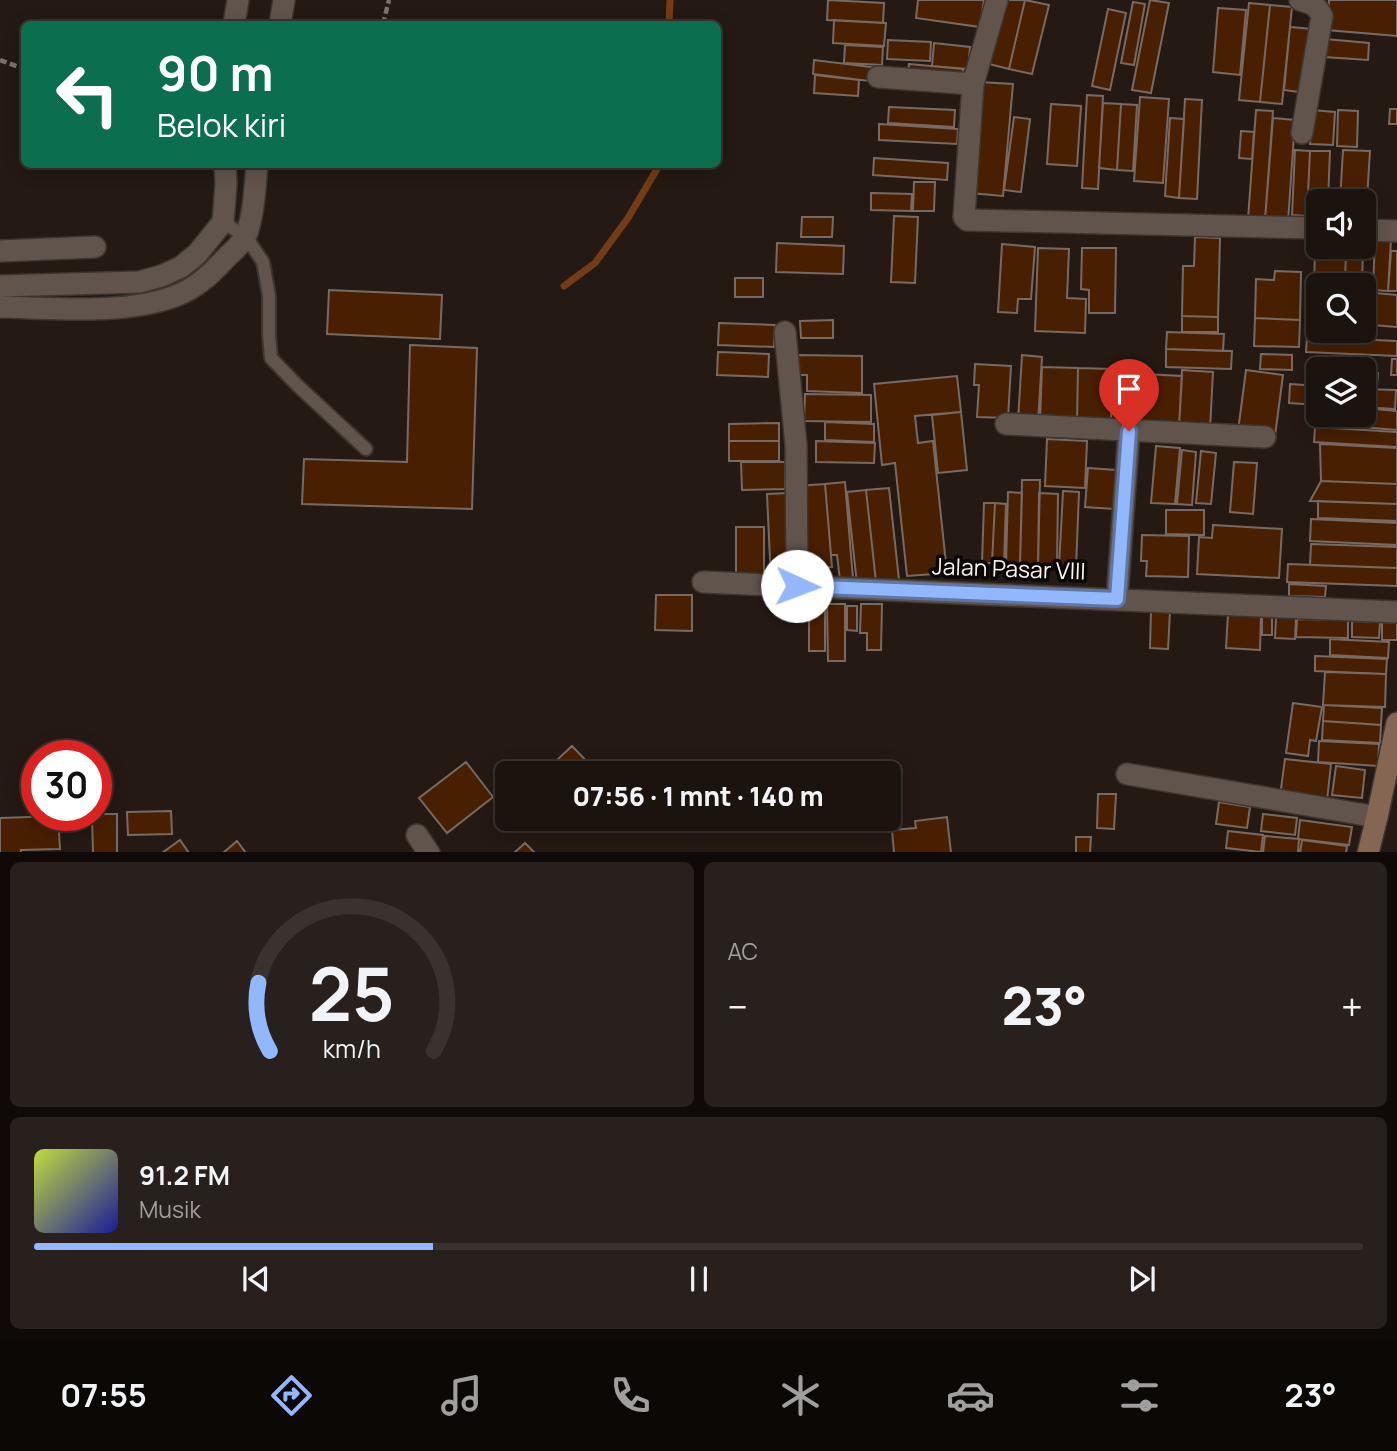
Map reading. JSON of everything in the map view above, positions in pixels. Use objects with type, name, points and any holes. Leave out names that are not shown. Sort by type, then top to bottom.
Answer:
[{"type":"main road","points":[[1368,852],[1397,723]]},
{"type":"street","points":[[234,21],[238,0]]},
{"type":"street","points":[[280,21],[284,0]]},
{"type":"street","points":[[997,0],[973,84],[964,217],[967,220],[1306,228]]},
{"type":"street","points":[[1300,0],[1310,2],[1318,8],[1322,16],[1302,133]]},
{"type":"street","points":[[878,77],[973,84]]},
{"type":"street","points":[[0,286],[139,282],[181,267],[197,254],[223,222],[225,168]]},
{"type":"street","points":[[0,307],[109,309],[160,301],[188,290],[210,275],[246,237],[257,168]]},
{"type":"street","points":[[1376,230],[1397,231]]},
{"type":"street","points":[[0,251],[95,247]]},
{"type":"street","points":[[785,332],[796,445],[797,586]]},
{"type":"street","points":[[1006,424],[1265,437]]},
{"type":"street","points":[[1117,599],[1129,431]]},
{"type":"street","name":"Jalan Pasar VIII","points":[[703,582],[1397,612]]},
{"type":"street","points":[[1127,774],[1377,817]]},
{"type":"lane","points":[[223,222],[246,237],[263,262],[269,296],[271,358],[366,449]]},
{"type":"path","points":[[384,21],[389,0]]},
{"type":"path","points":[[0,61],[21,68]]},
{"type":"building","points":[[828,0],[884,3],[883,23],[827,20]]},
{"type":"building","points":[[918,0],[984,0],[980,27],[916,18]]},
{"type":"building","points":[[1004,0],[1025,0],[1009,69],[989,64]]},
{"type":"building","points":[[1025,0],[1049,5],[1032,74],[1009,69]]},
{"type":"building","points":[[1150,0],[1169,3],[1151,93],[1132,90]]},
{"type":"building","points":[[1329,0],[1397,0],[1397,36],[1327,30]]},
{"type":"building","points":[[1133,2],[1145,4],[1134,65],[1121,63]]},
{"type":"building","points":[[1249,3],[1270,5],[1260,102],[1239,100]]},
{"type":"building","points":[[1270,5],[1292,7],[1282,104],[1260,102]]},
{"type":"building","points":[[1218,8],[1246,10],[1240,75],[1213,72]]},
{"type":"building","points":[[1108,9],[1126,13],[1110,90],[1092,86]]},
{"type":"building","points":[[834,20],[886,23],[884,46],[833,43]]},
{"type":"building","points":[[1290,27],[1313,29],[1306,93],[1284,90]]},
{"type":"building","points":[[1325,39],[1369,43],[1368,60],[1324,57]]},
{"type":"building","points":[[888,40],[931,42],[930,61],[887,59]]},
{"type":"building","points":[[934,43],[970,47],[968,69],[932,66]]},
{"type":"building","points":[[845,45],[883,47],[882,65],[844,63]]},
{"type":"building","points":[[814,60],[879,68],[877,82],[813,74]]},
{"type":"building","points":[[909,64],[963,69],[962,82],[907,77]]},
{"type":"building","points":[[815,75],[859,80],[858,96],[814,93]]},
{"type":"building","points":[[979,82],[1013,84],[1003,196],[970,193]]},
{"type":"building","points":[[1087,95],[1103,96],[1098,189],[1082,188]]},
{"type":"building","points":[[1140,97],[1169,99],[1163,183],[1134,181]]},
{"type":"building","points":[[1185,99],[1202,100],[1197,199],[1179,198]]},
{"type":"building","points":[[1103,103],[1121,104],[1117,170],[1099,168]]},
{"type":"building","points":[[1051,104],[1081,106],[1077,166],[1047,164]]},
{"type":"building","points":[[1121,104],[1137,105],[1133,171],[1117,170]]},
{"type":"building","points":[[889,107],[955,110],[954,127],[888,123]]},
{"type":"building","points":[[1390,109],[1397,109],[1397,124],[1389,124]]},
{"type":"building","points":[[1256,110],[1273,111],[1265,220],[1248,219]]},
{"type":"building","points":[[1312,110],[1335,112],[1333,145],[1310,144]]},
{"type":"building","points":[[1338,110],[1358,111],[1357,147],[1337,146]]},
{"type":"building","points":[[1014,117],[1030,119],[1021,192],[1004,190]]},
{"type":"building","points":[[1170,118],[1184,119],[1179,198],[1165,196]]},
{"type":"building","points":[[1273,118],[1295,120],[1288,222],[1265,220]]},
{"type":"building","points":[[879,124],[958,129],[957,144],[879,140]]},
{"type":"building","points":[[1241,131],[1254,132],[1252,159],[1239,158]]},
{"type":"building","points":[[1295,150],[1310,151],[1306,216],[1292,215]]},
{"type":"building","points":[[1343,150],[1370,151],[1368,189],[1341,189]]},
{"type":"building","points":[[1310,151],[1330,151],[1328,189],[1308,189]]},
{"type":"building","points":[[874,158],[948,163],[947,180],[873,175]]},
{"type":"building","points":[[914,182],[935,182],[934,211],[913,211]]},
{"type":"building","points":[[871,193],[912,194],[911,211],[871,210]]},
{"type":"building","points":[[894,216],[918,217],[915,283],[891,282]]},
{"type":"building","points":[[802,217],[833,217],[832,237],[801,237]]},
{"type":"building","points":[[1195,237],[1220,238],[1218,317],[1182,316],[1183,266],[1194,266]]},
{"type":"building","points":[[1376,238],[1391,240],[1388,291],[1376,290],[1376,273],[1374,273]]},
{"type":"building","points":[[777,243],[844,246],[843,274],[776,272]]},
{"type":"building","points":[[1002,244],[1035,247],[1031,299],[1018,299],[1017,313],[998,312]]},
{"type":"building","points":[[1038,248],[1069,249],[1067,298],[1086,299],[1085,333],[1035,331]]},
{"type":"building","points":[[1082,248],[1116,248],[1115,313],[1089,313],[1089,290],[1081,289]]},
{"type":"building","points":[[1391,251],[1397,251],[1397,291],[1388,291]]},
{"type":"building","points":[[1315,259],[1346,259],[1345,273],[1314,273]]},
{"type":"building","points":[[1346,259],[1363,259],[1362,273],[1345,273]]},
{"type":"building","points":[[1275,271],[1301,272],[1300,320],[1255,318],[1256,279],[1274,280]]},
{"type":"building","points":[[735,278],[763,278],[763,297],[735,297]]},
{"type":"building","points":[[329,290],[442,295],[440,339],[327,334]]},
{"type":"building","points":[[1376,293],[1397,295],[1397,327],[1376,325]]},
{"type":"building","points":[[1182,316],[1218,317],[1218,332],[1182,332]]},
{"type":"building","points":[[1255,318],[1300,320],[1299,347],[1254,346]]},
{"type":"building","points":[[833,320],[833,338],[801,338],[800,321]]},
{"type":"building","points":[[719,323],[775,325],[774,347],[718,345]]},
{"type":"building","points":[[1167,332],[1224,334],[1223,351],[1166,349]]},
{"type":"building","points":[[1397,341],[1397,356],[1306,352],[1307,343]]},
{"type":"building","points":[[410,345],[477,348],[472,509],[302,504],[304,459],[407,462]]},
{"type":"building","points":[[1166,349],[1232,351],[1231,369],[1166,367]]},
{"type":"building","points":[[718,352],[769,354],[768,377],[717,375]]},
{"type":"building","points":[[1261,354],[1292,355],[1292,370],[1260,369]]},
{"type":"building","points":[[797,355],[862,356],[862,393],[807,391],[807,375],[797,375]]},
{"type":"building","points":[[1022,355],[1042,357],[1038,422],[1018,421]]},
{"type":"building","points":[[1392,359],[1397,359],[1397,375],[1391,375]]},
{"type":"building","points":[[975,364],[1011,366],[1008,418],[977,417],[979,385],[974,385]]},
{"type":"building","points":[[1126,366],[1144,366],[1141,424],[1124,422]]},
{"type":"building","points":[[1042,367],[1078,368],[1077,422],[1040,421]]},
{"type":"building","points":[[1078,368],[1112,369],[1111,422],[1077,422]]},
{"type":"building","points":[[1182,370],[1213,372],[1210,429],[1179,427]]},
{"type":"building","points":[[1246,370],[1283,375],[1275,436],[1238,431]]},
{"type":"building","points":[[1144,374],[1182,376],[1179,427],[1141,424]]},
{"type":"building","points":[[957,376],[961,412],[915,416],[918,443],[933,441],[947,573],[907,576],[895,463],[882,465],[874,384]]},
{"type":"building","points":[[1290,384],[1306,385],[1306,404],[1289,403]]},
{"type":"building","points":[[1376,389],[1396,390],[1395,409],[1376,408]]},
{"type":"building","points":[[805,394],[871,395],[871,422],[804,421]]},
{"type":"building","points":[[1376,409],[1397,411],[1397,430],[1361,427],[1376,427]]},
{"type":"building","points":[[961,412],[967,470],[938,473],[932,415]]},
{"type":"building","points":[[825,422],[874,424],[874,442],[825,440]]},
{"type":"building","points":[[779,423],[779,441],[729,441],[729,424]]},
{"type":"building","points":[[1315,427],[1397,432],[1397,447],[1314,442]]},
{"type":"building","points":[[1047,439],[1087,441],[1085,488],[1045,486]]},
{"type":"building","points":[[729,441],[779,441],[779,461],[729,461]]},
{"type":"building","points":[[816,441],[875,443],[874,463],[816,462]]},
{"type":"building","points":[[1320,444],[1397,448],[1397,484],[1321,481]]},
{"type":"building","points":[[1156,446],[1180,448],[1175,504],[1151,503]]},
{"type":"building","points":[[1182,450],[1196,452],[1192,505],[1177,504]]},
{"type":"building","points":[[1201,451],[1216,453],[1211,504],[1196,503]]},
{"type":"building","points":[[741,462],[785,462],[785,489],[742,490]]},
{"type":"building","points":[[1234,462],[1257,463],[1253,514],[1230,512]]},
{"type":"building","points":[[1088,468],[1116,470],[1114,509],[1085,507]]},
{"type":"building","points":[[1022,480],[1040,480],[1038,566],[1020,565]]},
{"type":"building","points":[[1321,481],[1397,484],[1397,504],[1310,501]]},
{"type":"building","points":[[845,482],[853,579],[840,580],[837,555],[831,555],[825,484]]},
{"type":"building","points":[[825,484],[832,567],[821,568],[822,579],[806,580],[797,486]]},
{"type":"building","points":[[889,488],[899,580],[876,582],[866,490]]},
{"type":"building","points":[[866,490],[876,582],[857,584],[847,492]]},
{"type":"building","points":[[1063,491],[1079,492],[1076,568],[1059,567]]},
{"type":"building","points":[[1008,492],[1022,493],[1020,565],[1006,565]]},
{"type":"building","points":[[789,493],[792,580],[771,581],[767,494]]},
{"type":"building","points":[[1039,493],[1058,494],[1057,566],[1038,566]]},
{"type":"building","points":[[1318,501],[1397,504],[1397,521],[1318,518]]},
{"type":"building","points":[[984,503],[995,503],[992,563],[982,563]]},
{"type":"building","points":[[995,503],[1006,504],[1004,564],[992,563]]},
{"type":"building","points":[[1166,510],[1204,510],[1204,535],[1166,534]]},
{"type":"building","points":[[1311,519],[1397,523],[1397,545],[1310,541]]},
{"type":"building","points":[[1213,525],[1282,529],[1279,578],[1197,574],[1199,537],[1212,538]]},
{"type":"building","points":[[736,527],[764,527],[764,578],[736,578]]},
{"type":"building","points":[[1142,535],[1189,536],[1188,577],[1146,576],[1147,561],[1141,561]]},
{"type":"building","points":[[1311,544],[1397,547],[1397,568],[1310,565]]},
{"type":"building","points":[[1288,564],[1397,568],[1397,586],[1287,582]]},
{"type":"building","points":[[1289,584],[1326,586],[1325,597],[1289,596]]},
{"type":"building","points":[[656,595],[692,595],[692,631],[655,630]]},
{"type":"building","points":[[827,604],[845,604],[845,661],[828,661]]},
{"type":"building","points":[[861,604],[882,604],[881,650],[867,650],[867,633],[860,633]]},
{"type":"building","points":[[847,606],[857,606],[857,631],[847,630]]},
{"type":"building","points":[[809,608],[825,608],[825,651],[809,651]]},
{"type":"building","points":[[1151,611],[1170,612],[1168,649],[1150,648]]},
{"type":"building","points":[[1228,614],[1261,615],[1260,650],[1226,648]]},
{"type":"building","points":[[1262,616],[1272,616],[1272,635],[1262,635]]},
{"type":"building","points":[[1276,617],[1296,618],[1295,639],[1275,638]]},
{"type":"building","points":[[1297,619],[1348,620],[1348,638],[1296,637]]},
{"type":"building","points":[[1352,621],[1380,622],[1379,638],[1352,637]]},
{"type":"building","points":[[1382,622],[1397,623],[1397,640],[1382,640]]},
{"type":"building","points":[[1330,639],[1389,642],[1388,658],[1330,655]]},
{"type":"building","points":[[1315,656],[1387,659],[1386,674],[1315,671]]},
{"type":"building","points":[[1325,672],[1386,674],[1385,707],[1323,705]]},
{"type":"building","points":[[1293,703],[1322,707],[1316,741],[1310,740],[1308,756],[1286,753]]},
{"type":"building","points":[[1324,705],[1382,708],[1381,725],[1323,721]]},
{"type":"building","points":[[1323,721],[1381,725],[1380,743],[1322,740]]},
{"type":"building","points":[[1319,741],[1379,744],[1378,766],[1318,762]]},
{"type":"building","points":[[572,746],[586,761],[556,761]]},
{"type":"building","points":[[1285,759],[1331,764],[1327,801],[1280,796]]},
{"type":"building","points":[[466,762],[493,797],[447,833],[419,798]]},
{"type":"building","points":[[1336,766],[1365,770],[1362,798],[1332,795]]},
{"type":"building","points":[[1098,794],[1116,794],[1114,829],[1097,828]]},
{"type":"building","points":[[1219,802],[1250,807],[1247,828],[1216,824]]},
{"type":"building","points":[[171,811],[172,834],[128,835],[127,812]]},
{"type":"building","points":[[112,814],[117,814],[117,852],[93,852],[92,831],[112,831]]},
{"type":"building","points":[[1263,814],[1297,818],[1295,835],[1261,831]]},
{"type":"building","points":[[21,817],[21,831],[59,831],[60,849],[0,852],[0,818]]},
{"type":"building","points":[[947,817],[951,852],[894,852],[892,831],[916,828],[915,821]]},
{"type":"building","points":[[1300,820],[1352,827],[1349,845],[1298,839]]},
{"type":"building","points":[[1228,831],[1263,835],[1261,852],[1226,848]]},
{"type":"building","points":[[1265,836],[1299,839],[1298,852],[1263,852]]},
{"type":"building","points":[[1076,837],[1091,837],[1090,852],[1076,852]]},
{"type":"building","points":[[180,840],[188,852],[163,852]]},
{"type":"building","points":[[1302,840],[1347,846],[1346,852],[1300,852]]},
{"type":"building","points":[[237,841],[245,852],[224,852]]},
{"type":"building","points":[[525,843],[534,852],[515,852]]},
{"type":"waterway","points":[[669,21],[670,0]]},
{"type":"waterway","points":[[564,286],[595,263],[628,218],[658,168]]},
{"type":"route","points":[[797,586],[1117,599],[1129,431]]}]
